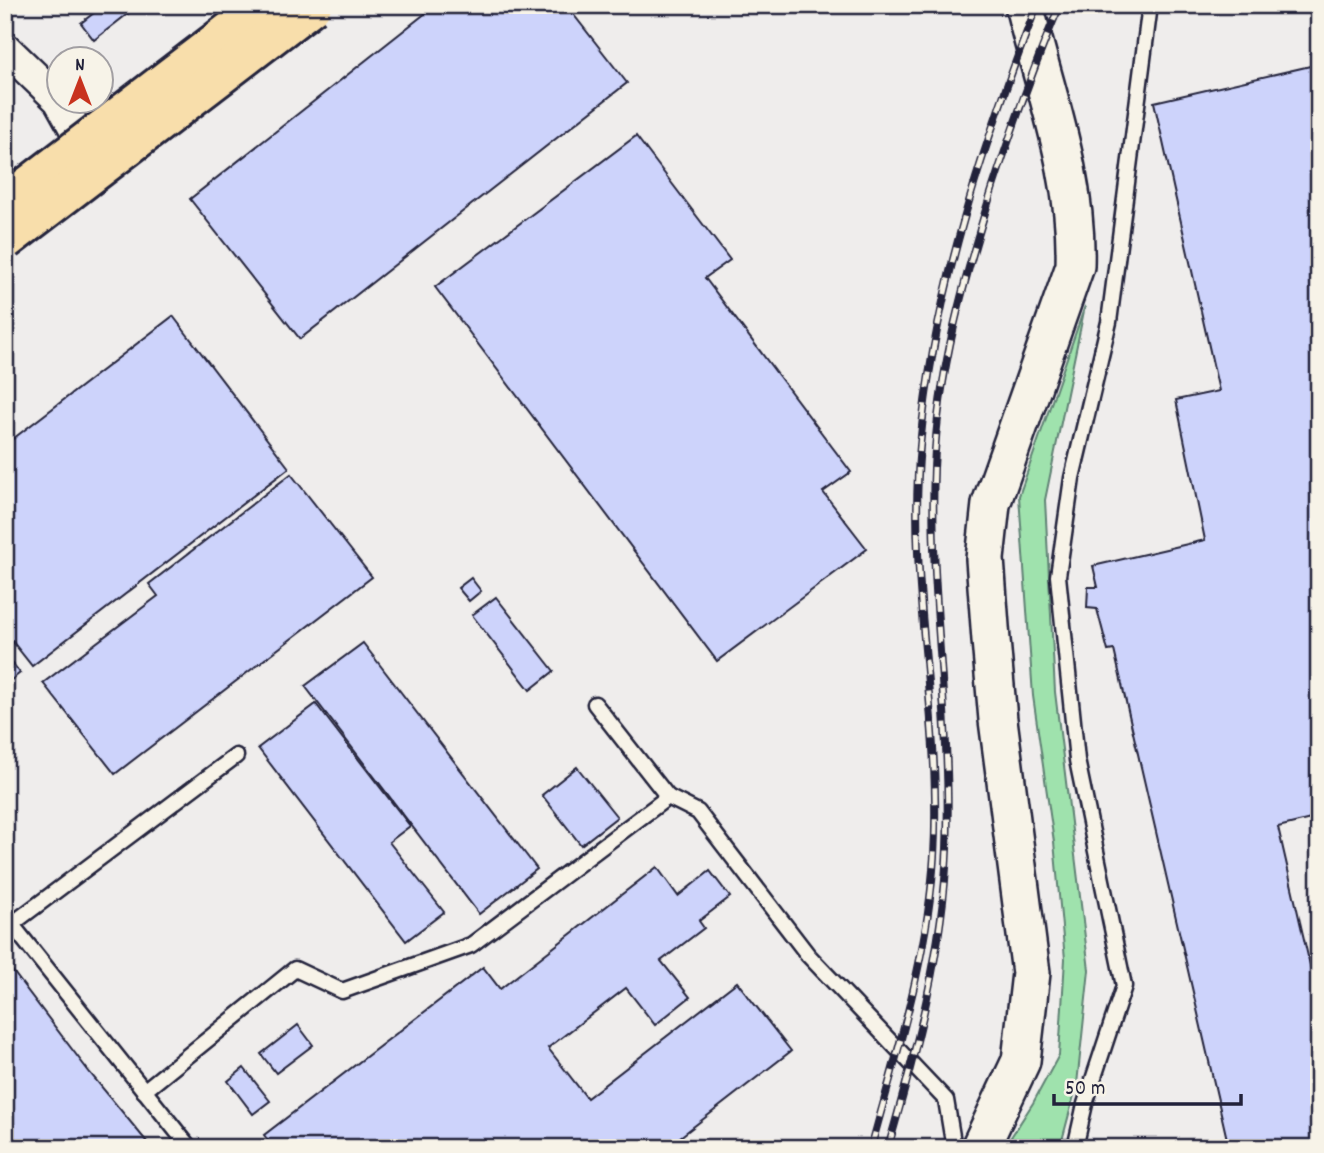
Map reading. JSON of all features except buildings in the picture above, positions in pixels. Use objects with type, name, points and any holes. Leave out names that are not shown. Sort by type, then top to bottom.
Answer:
[{"type":"highway","points":[[5,204],[265,5]]},
{"type":"highway","points":[[5,240],[312,5]]},
{"type":"street","points":[[980,1148],[1021,1061],[1031,973],[990,640],[985,559],[988,530],[991,504],[1075,266],[1075,225],[1068,169],[1024,5]]},
{"type":"street","points":[[5,48],[59,100],[102,180]]},
{"type":"lane","points":[[1075,1148],[1085,1104],[1124,986],[1077,760],[1058,576],[1072,478],[1109,322],[1150,5]]},
{"type":"lane","points":[[595,704],[668,797],[698,812],[808,955],[946,1100],[954,1148]]},
{"type":"lane","points":[[190,1148],[9,920],[236,756]]},
{"type":"lane","points":[[144,1091],[295,969],[342,990],[471,945],[668,797]]},
{"type":"green space","points":[[1085,306],[1045,500],[1055,692],[1089,970],[1077,1084],[1060,1148],[1004,1148],[1059,1055],[1065,959],[1054,842],[1033,696],[1019,496]]},
{"type":"railway","points":[[871,1148],[918,967],[931,893],[934,856],[933,753],[921,600],[917,497],[927,389],[936,333],[963,222],[997,113],[1037,5]]},
{"type":"railway","points":[[888,1148],[934,962],[947,849],[948,801],[933,516],[936,432],[941,396],[954,326],[982,222],[1024,96],[1060,5]]}]
